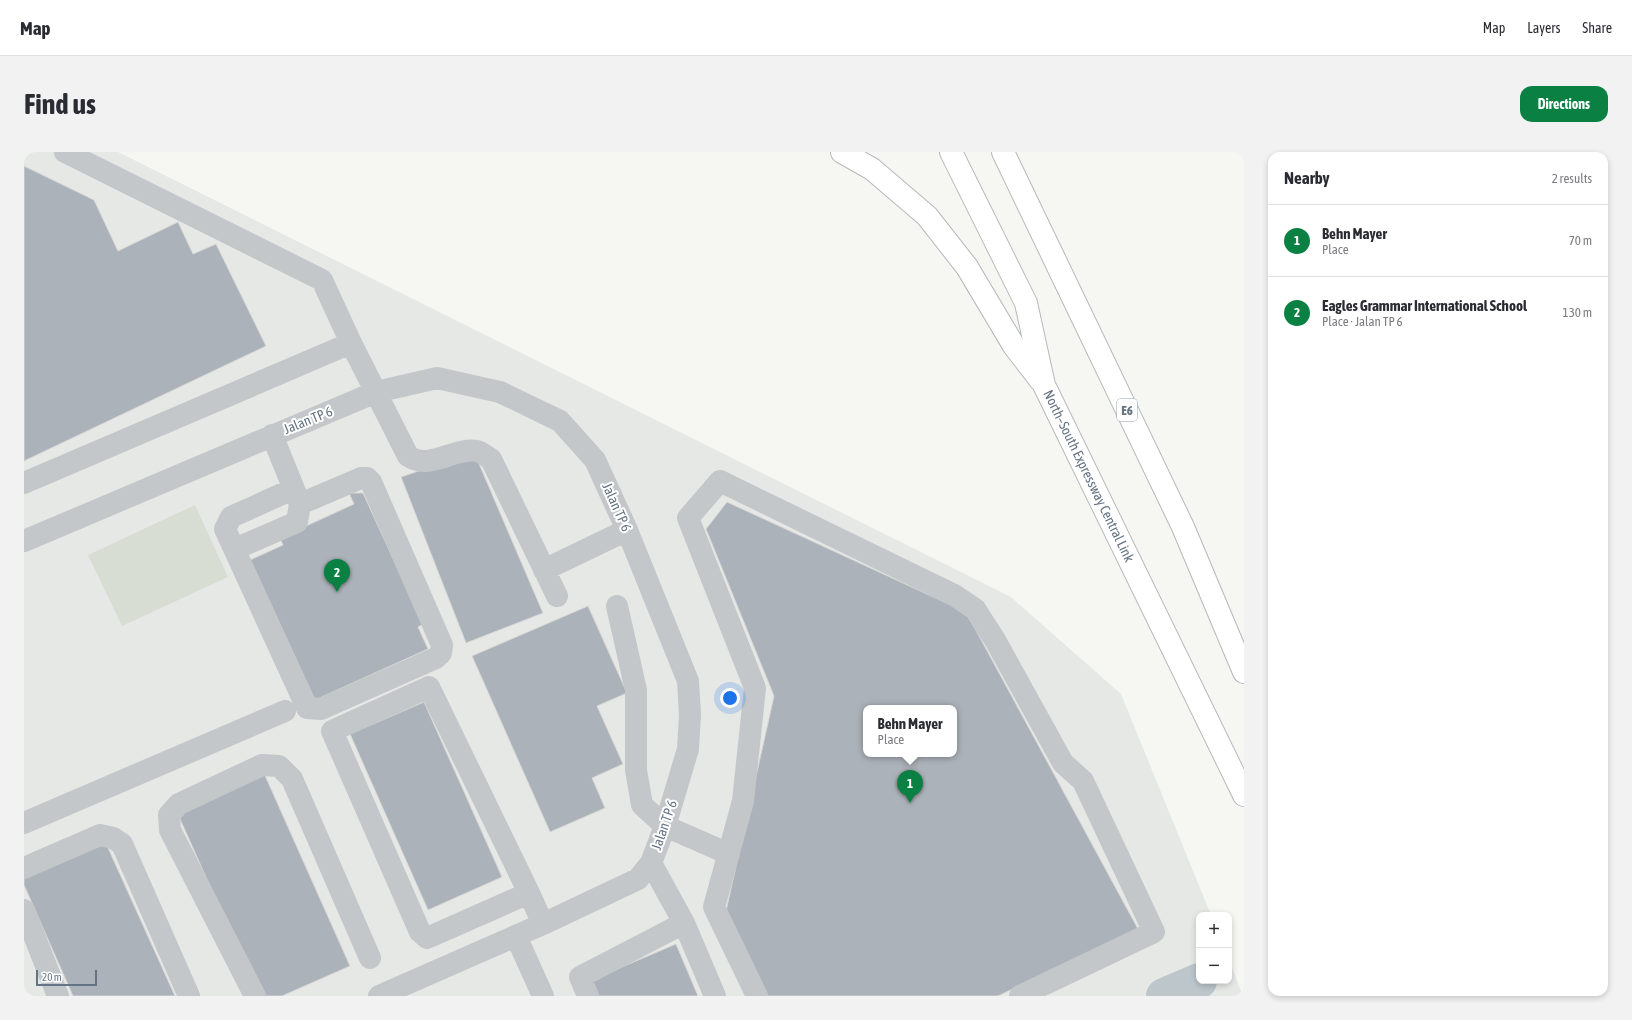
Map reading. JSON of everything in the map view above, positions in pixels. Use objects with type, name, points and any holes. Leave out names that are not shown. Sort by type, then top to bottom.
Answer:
[{"type":"highway","points":[[842,152],[872,169],[927,216],[967,268],[1014,346],[1044,385]]},
{"type":"highway","name":"North–South Expressway Central Link","points":[[951,152],[1026,303],[1044,385],[1244,795]]},
{"type":"highway","name":"E6","points":[[1003,152],[1183,527],[1244,672]]},
{"type":"street","points":[[65,152],[322,280],[351,343],[408,456],[416,461],[437,460],[458,452],[478,451],[491,459],[556,596]]},
{"type":"street","points":[[24,483],[351,343]]},
{"type":"street","name":"Jalan TP 6","points":[[24,541],[376,392],[437,378],[500,392],[560,421],[595,460],[627,530],[688,681],[690,715],[688,749],[665,826],[651,863],[638,879],[543,924],[379,996]]},
{"type":"street","points":[[235,549],[297,522],[297,496],[272,435]]},
{"type":"street","points":[[361,478],[367,478],[371,482],[442,645],[441,653],[436,658],[321,709],[307,708],[225,529],[231,517],[297,496],[361,478]]},
{"type":"street","points":[[757,996],[714,907],[744,801],[755,688],[688,518],[720,481],[954,595],[975,609],[995,640],[1063,763],[1083,781],[1154,932],[1020,996]]},
{"type":"street","points":[[544,570],[627,530]]},
{"type":"street","points":[[617,606],[636,690],[636,770],[642,805],[665,826],[729,854]]},
{"type":"street","points":[[529,893],[427,938],[420,932],[332,730],[429,687],[529,893],[543,924]]},
{"type":"street","points":[[24,823],[285,711]]},
{"type":"street","points":[[255,996],[170,830],[169,815],[179,804],[262,765],[279,766],[292,779],[370,958]]},
{"type":"street","points":[[24,868],[100,835],[113,838],[122,844],[189,996]]},
{"type":"street","points":[[651,863],[684,923],[714,996]]},
{"type":"street","points":[[24,910],[58,996]]},
{"type":"street","points":[[588,996],[580,977],[684,923]]},
{"type":"street","points":[[516,936],[539,995]]},
{"type":"shaded area","points":[[24,152],[118,152],[1011,597],[1121,694],[1210,912],[1196,912],[1196,984],[1232,984],[1232,968],[1243,996],[24,996]]},
{"type":"shaded area","points":[[195,505],[228,577],[122,626],[88,555]]},
{"type":"building","points":[[24,166],[94,200],[118,251],[178,222],[193,254],[216,244],[266,346],[24,461]]},
{"type":"building","points":[[474,452],[543,613],[466,643],[401,477]]},
{"type":"building","points":[[349,493],[363,493],[423,624],[418,627],[428,649],[315,700],[250,560],[283,545],[280,538],[354,504]]},
{"type":"building","points":[[727,502],[966,612],[1138,929],[998,996],[768,996],[726,911],[774,696],[706,529]]},
{"type":"building","points":[[588,606],[627,693],[597,706],[623,764],[592,778],[605,808],[550,832],[472,656]]},
{"type":"building","points":[[424,702],[502,877],[428,910],[350,734]]},
{"type":"building","points":[[263,771],[350,966],[282,996],[259,996],[176,810]]},
{"type":"building","points":[[104,839],[175,996],[73,996],[24,885],[24,874]]},
{"type":"building","points":[[676,944],[698,996],[595,996],[589,981]]},
{"type":"waterway","points":[[1164,996],[1196,982]]},
{"type":"place","name":"Eagles Grammar International School","points":[[337,592]]},
{"type":"place","name":"Behn Mayer","points":[[910,803]]}]
